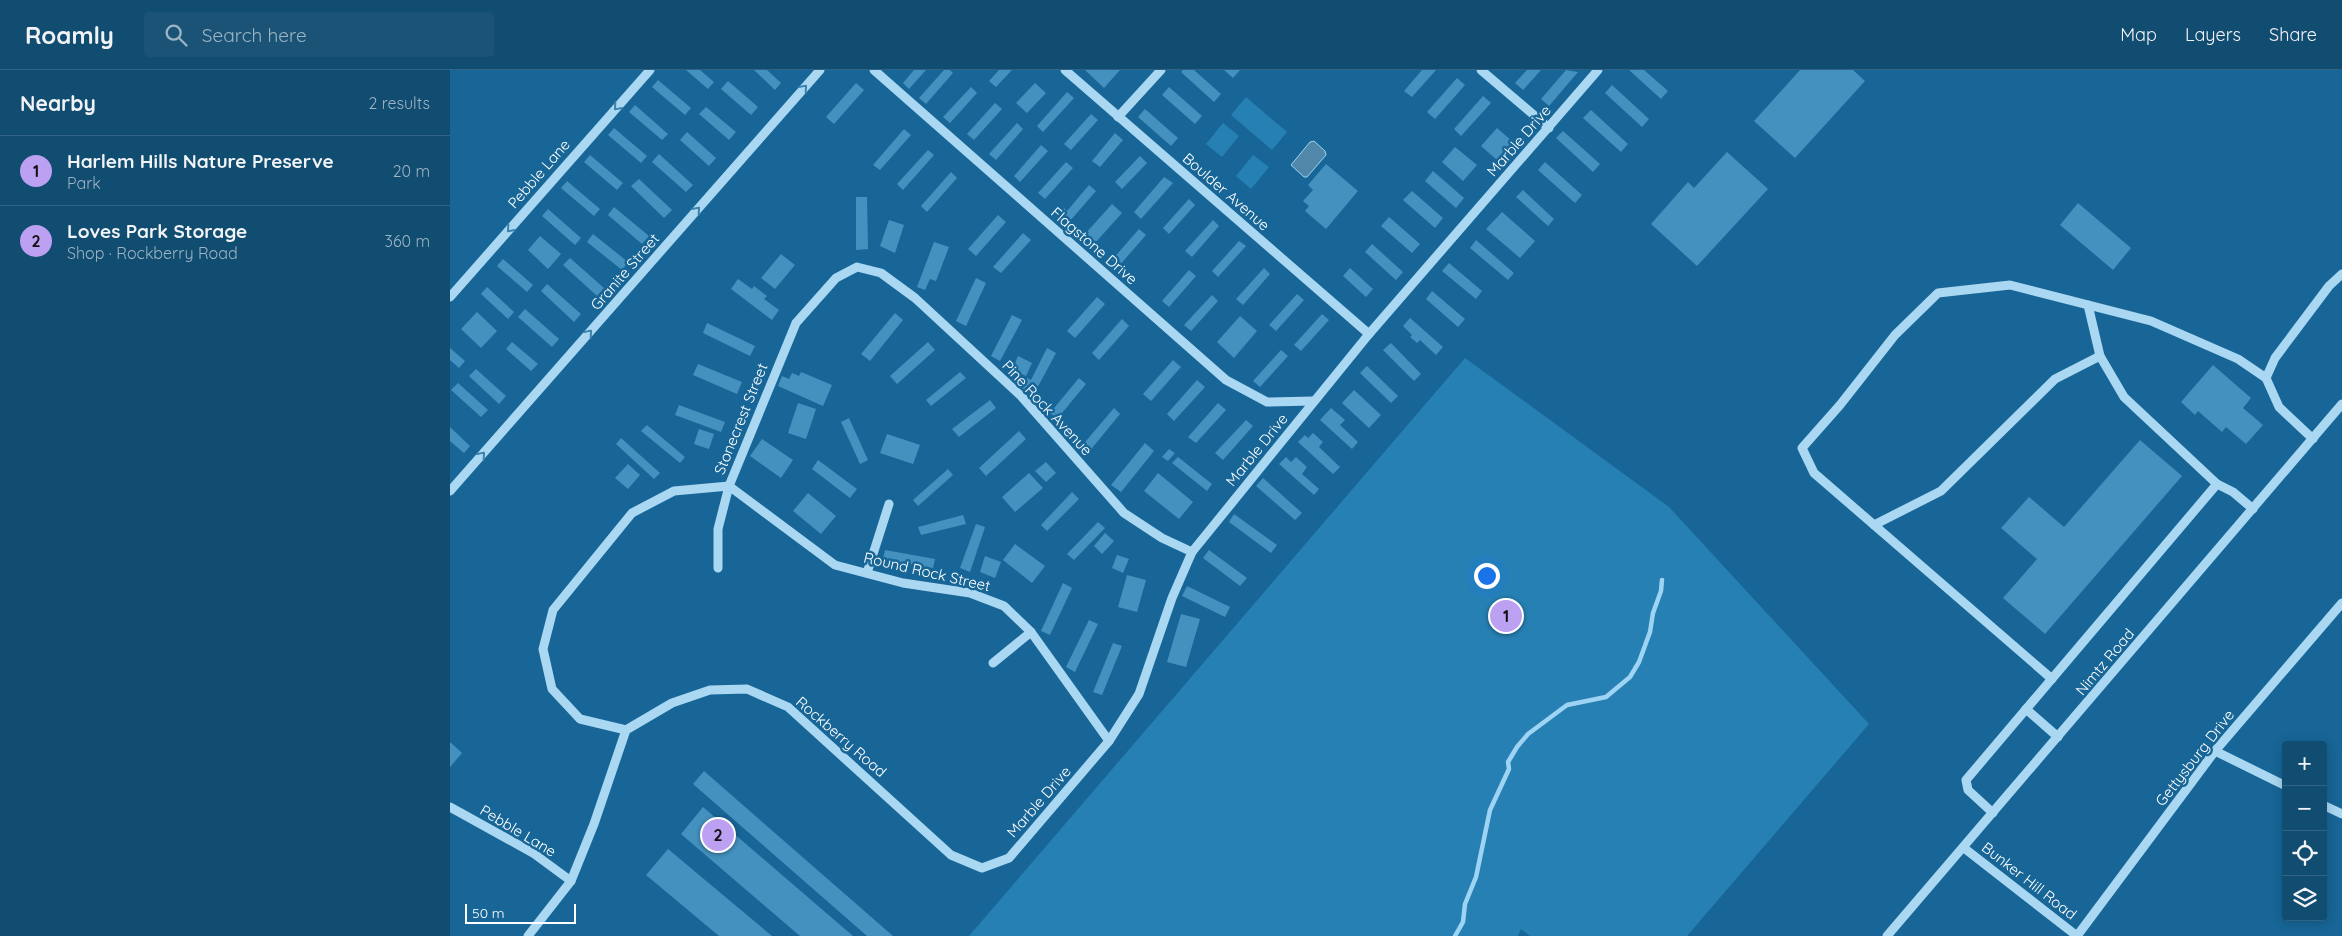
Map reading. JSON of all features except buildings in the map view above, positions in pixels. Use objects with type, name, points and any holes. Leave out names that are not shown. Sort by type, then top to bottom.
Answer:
[{"type":"street","name":"Pebble Lane","points":[[450,297],[650,70]]},
{"type":"street","name":"Granite Street","points":[[450,491],[820,70]]},
{"type":"street","name":"Flagstone Drive","points":[[874,70],[1226,380],[1267,402],[1313,401]]},
{"type":"street","name":"Boulder Avenue","points":[[1065,70],[1369,334]]},
{"type":"street","points":[[1118,117],[1160,70]]},
{"type":"street","points":[[1481,70],[1549,128]]},
{"type":"street","name":"Marble Drive","points":[[982,868],[1009,858],[1109,741],[1139,694],[1172,598],[1192,552],[1369,334],[1598,70]]},
{"type":"street","name":"Stonecrest Street","points":[[626,730],[580,719],[552,689],[543,649],[553,610],[632,513],[674,490],[729,486],[796,323],[836,278],[857,267]]},
{"type":"street","name":"Pine Rock Avenue","points":[[857,267],[881,273],[915,298],[1021,396],[1124,513],[1162,538],[1192,552]]},
{"type":"street","points":[[2266,378],[2274,358],[2329,286],[2342,274]]},
{"type":"street","points":[[2052,678],[1814,473],[1802,448],[1840,405],[1895,335],[1938,293],[2010,285],[2151,321],[2238,358],[2266,378],[2279,407],[2313,439]]},
{"type":"street","points":[[2088,305],[2100,356],[2124,397],[2217,484],[2233,492],[2253,509]]},
{"type":"street","points":[[1874,525],[1941,492],[2055,379],[2100,356]]},
{"type":"street","name":"Nimtz Road","points":[[1887,936],[2342,404]]},
{"type":"street","points":[[1993,813],[1968,790],[1966,780],[2217,484]]},
{"type":"street","points":[[718,568],[718,529],[729,486]]},
{"type":"street","name":"Round Rock Street","points":[[729,486],[835,565],[903,583],[978,596],[1004,606],[1031,632],[1109,741]]},
{"type":"street","points":[[867,573],[890,504]]},
{"type":"street","name":"Gettysburg Drive","points":[[2077,936],[2215,751],[2342,603]]},
{"type":"street","points":[[993,663],[1031,632]]},
{"type":"street","name":"Rockberry Road","points":[[626,730],[672,703],[702,692],[747,689],[788,707],[952,855],[982,868]]},
{"type":"street","points":[[2026,709],[2058,737]]},
{"type":"street","points":[[528,936],[571,881],[594,824],[626,730]]},
{"type":"street","points":[[2215,751],[2282,784]]},
{"type":"street","name":"Pebble Lane","points":[[450,807],[533,853],[571,881]]},
{"type":"street","points":[[2327,807],[2342,814]]},
{"type":"street","name":"Bunker Hill Road","points":[[1964,848],[2077,936]]},
{"type":"shaded area","points":[[1246,97],[1287,132],[1272,150],[1231,115]]},
{"type":"shaded area","points":[[1223,123],[1239,136],[1222,157],[1206,144]]},
{"type":"shaded area","points":[[1314,141],[1325,151],[1326,155],[1307,177],[1304,177],[1291,165],[1310,142]]},
{"type":"shaded area","points":[[1253,155],[1269,167],[1251,189],[1236,176]]},
{"type":"shaded area","points":[[1465,358],[1669,507],[1869,724],[1687,936],[1530,936],[1521,929],[1518,936],[969,936]]},
{"type":"waterway","points":[[1455,936],[1463,922],[1465,904],[1476,877],[1490,810],[1509,769],[1508,762],[1528,734],[1567,705],[1606,697],[1630,677],[1639,662],[1650,632],[1662,580]]},
{"type":"place","name":"Harlem Hills Nature Preserve","points":[[1506,616]]},
{"type":"place","name":"Loves Park Storage","points":[[718,835]]}]
